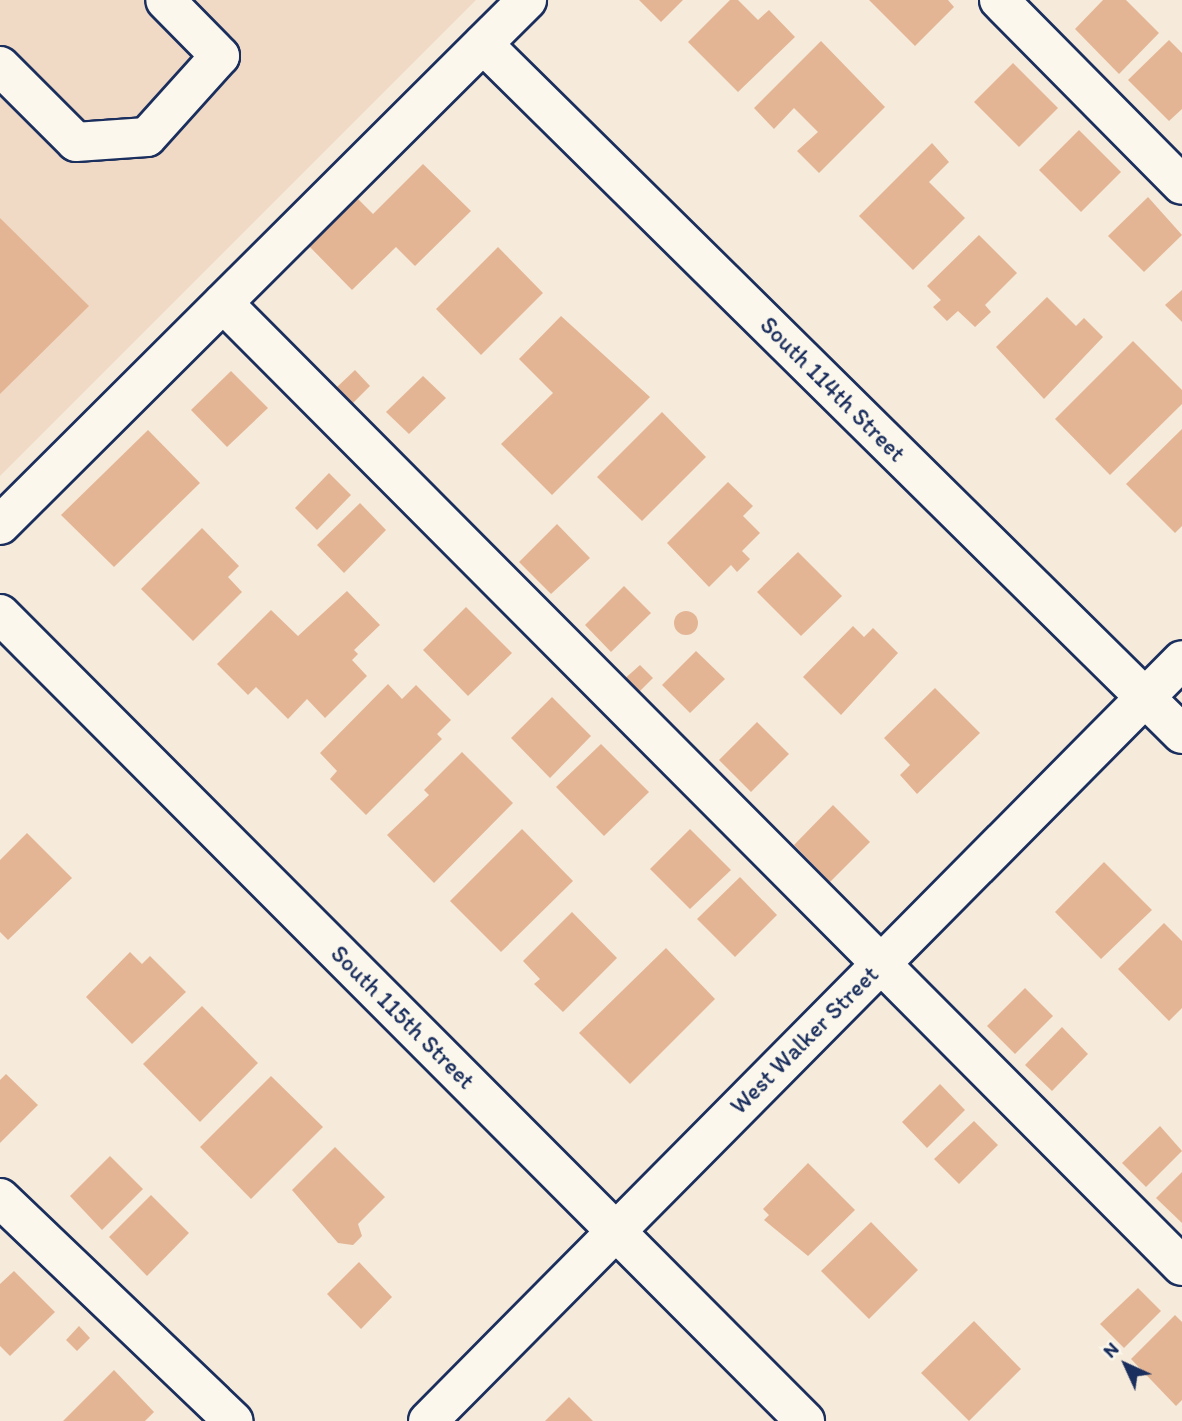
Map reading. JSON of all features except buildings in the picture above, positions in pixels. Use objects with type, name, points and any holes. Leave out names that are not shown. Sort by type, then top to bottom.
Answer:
[{"type":"street","points":[[0,66],[76,142],[147,137],[220,56],[165,0]]},
{"type":"street","points":[[0,525],[527,0]]},
{"type":"street","points":[[999,0],[1182,185]]},
{"type":"street","name":"South 114th Street","points":[[483,44],[1182,734]]},
{"type":"street","points":[[223,303],[1182,1266]]},
{"type":"street","name":"South 115th Street","points":[[0,614],[804,1421]]},
{"type":"street","name":"West Walker Street","points":[[428,1421],[615,1229],[1182,660]]},
{"type":"street","points":[[0,1198],[233,1421]]},
{"type":"shaded area","points":[[0,0],[476,0],[0,476]]}]
